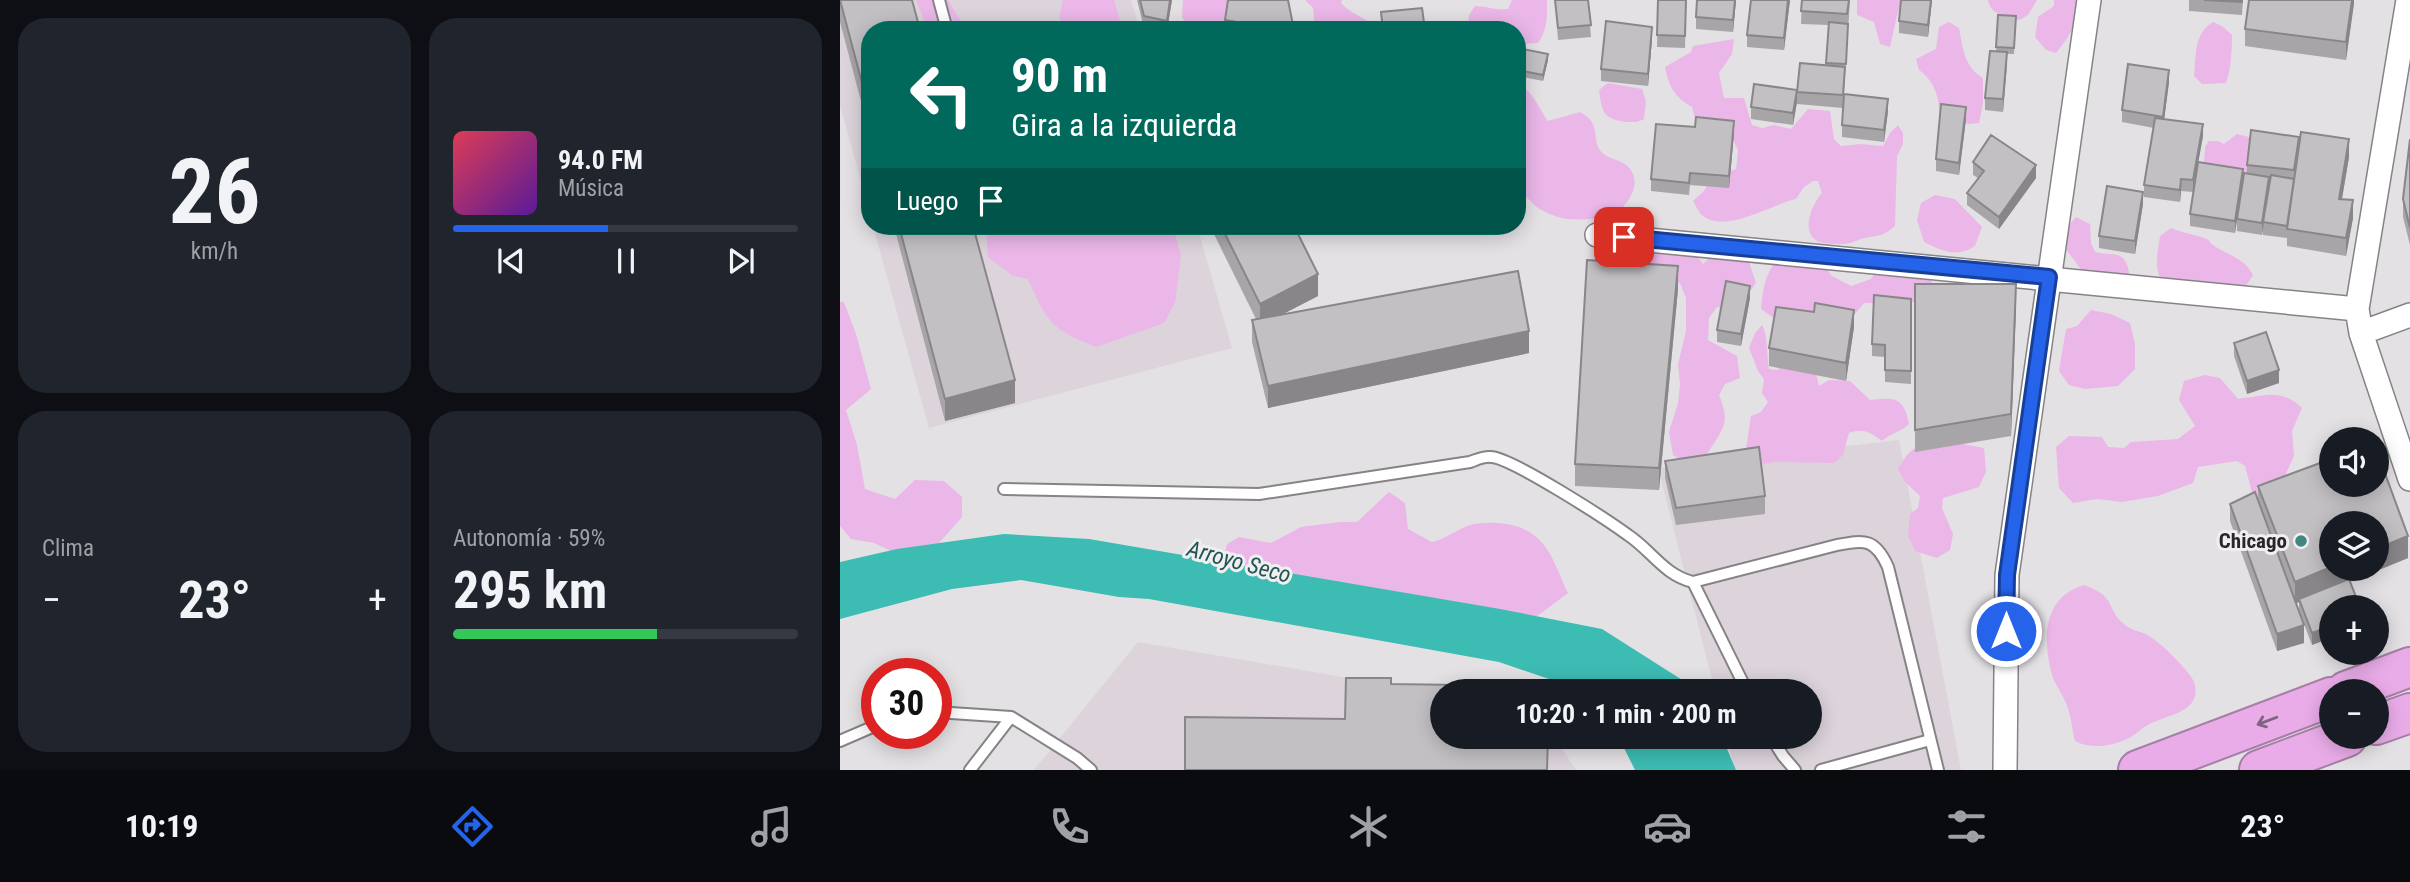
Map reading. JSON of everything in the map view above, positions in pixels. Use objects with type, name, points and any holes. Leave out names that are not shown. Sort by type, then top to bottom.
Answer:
[{"type":"highway","points":[[2378,679],[2410,667]]},
{"type":"highway","points":[[2138,770],[2319,702]]},
{"type":"highway","points":[[2389,721],[2410,713]]},
{"type":"highway","points":[[2259,770],[2319,748]]},
{"type":"street","points":[[2005,770],[2007,575],[2089,0]]},
{"type":"street","points":[[2408,0],[2357,309],[2361,333],[2410,479]]},
{"type":"street","points":[[1597,235],[2357,309]]},
{"type":"street","points":[[2361,333],[2410,315]]},
{"type":"lane","points":[[939,0],[945,21]]},
{"type":"lane","points":[[1004,489],[1259,494],[1470,462],[1489,456],[1507,461],[1558,491],[1629,535],[1672,575],[1693,582],[1837,545],[1861,541],[1872,544],[1881,553],[1888,567],[1938,770]]},
{"type":"lane","points":[[1693,582],[1741,679]]},
{"type":"lane","points":[[952,713],[1011,717],[1077,758],[1091,770]]},
{"type":"lane","points":[[970,770],[1011,717]]},
{"type":"lane","points":[[840,741],[861,732]]},
{"type":"lane","points":[[1821,770],[1930,740]]},
{"type":"lane","points":[[1780,749],[1795,770]]},
{"type":"shaded area","points":[[840,0],[1131,0],[1137,21],[861,21],[861,181],[840,106]]},
{"type":"shaded area","points":[[916,0],[948,0],[961,21],[924,21]]},
{"type":"shaded area","points":[[1063,0],[1114,0],[1120,21],[1061,21],[1059,18]]},
{"type":"shaded area","points":[[1183,0],[1232,0],[1239,21],[1184,21]]},
{"type":"shaded area","points":[[1305,0],[1342,0],[1341,3],[1367,21],[1314,21],[1313,8]]},
{"type":"shaded area","points":[[1512,0],[1547,0],[1545,27],[1538,43],[1526,44],[1526,21],[1468,21],[1475,6],[1508,9]]},
{"type":"shaded area","points":[[1857,0],[1904,0],[1898,11],[1890,47],[1880,44],[1874,22],[1857,15]]},
{"type":"shaded area","points":[[1988,0],[2037,0],[2028,15],[2019,20],[1996,12]]},
{"type":"shaded area","points":[[2054,0],[2097,0],[2078,19],[2056,53],[2046,50],[2035,37],[2038,17],[2054,6]]},
{"type":"shaded area","points":[[1949,22],[1959,28],[1968,63],[1983,78],[1983,103],[1979,123],[1968,124],[1939,108],[1933,87],[1919,70],[1916,59],[1936,49],[1939,27]]},
{"type":"shaded area","points":[[2213,22],[2232,35],[2229,72],[2226,83],[2202,84],[2194,76],[2197,46],[2202,32]]},
{"type":"shaded area","points":[[1734,39],[1732,54],[1719,73],[1724,98],[1744,98],[1752,125],[1762,128],[1774,125],[1791,129],[1808,109],[1830,111],[1834,139],[1841,146],[1883,146],[1898,125],[1903,133],[1903,144],[1897,156],[1895,226],[1888,232],[1847,244],[1815,240],[1809,228],[1809,220],[1822,193],[1818,181],[1804,187],[1796,199],[1735,220],[1711,220],[1701,214],[1693,201],[1704,191],[1711,179],[1736,169],[1738,150],[1732,138],[1696,122],[1692,107],[1673,90],[1665,67],[1691,52],[1693,46]]},
{"type":"shaded area","points":[[1608,83],[1642,89],[1646,101],[1644,119],[1626,122],[1613,119],[1605,113],[1599,90]]},
{"type":"shaded area","points":[[1526,90],[1548,121],[1580,112],[1588,117],[1600,150],[1625,164],[1634,178],[1632,195],[1627,202],[1614,214],[1606,217],[1568,219],[1535,206],[1526,197]]},
{"type":"shaded area","points":[[2237,134],[2249,137],[2261,146],[2247,181],[2223,170],[2219,164],[2204,164],[2205,147],[2209,141],[2224,144]]},
{"type":"shaded area","points":[[1935,195],[1955,199],[1982,227],[1975,246],[1956,252],[1924,242],[1917,220],[1921,203]]},
{"type":"shaded area","points":[[2076,217],[2090,224],[2091,243],[2095,252],[2122,257],[2130,276],[2083,272],[2062,244],[2066,229]]},
{"type":"shaded area","points":[[2171,228],[2208,240],[2245,264],[2253,275],[2244,289],[2165,284],[2158,273],[2157,255],[2160,236]]},
{"type":"shaded area","points":[[875,235],[1200,235],[1232,348],[929,428]]},
{"type":"shaded area","points":[[987,235],[1175,235],[1181,255],[1175,303],[1164,323],[1096,347],[1060,329],[1040,306],[1028,279],[1013,276],[988,257]]},
{"type":"shaded area","points":[[1605,240],[1693,250],[1703,264],[1716,251],[1747,256],[1756,283],[1741,303],[1731,308],[1717,307],[1709,318],[1708,340],[1737,356],[1740,378],[1725,384],[1719,395],[1725,415],[1724,422],[1704,460],[1683,461],[1673,455],[1669,432],[1678,403],[1678,365],[1686,331],[1686,298],[1680,283],[1660,279],[1602,276],[1600,261]]},
{"type":"shaded area","points":[[1777,260],[1823,265],[1832,276],[1851,286],[1871,279],[1878,268],[1926,272],[1933,284],[1923,299],[1910,303],[1864,303],[1854,315],[1775,319],[1761,309],[1767,278]]},
{"type":"shaded area","points":[[840,302],[844,302],[856,334],[871,389],[846,410],[857,445],[865,489],[895,499],[915,480],[944,481],[962,497],[962,517],[932,551],[900,555],[874,543],[851,539],[840,526]]},
{"type":"shaded area","points":[[2091,310],[2111,314],[2130,323],[2135,344],[2135,369],[2118,386],[2085,389],[2069,385],[2059,371],[2066,329],[2077,326]]},
{"type":"shaded area","points":[[1762,325],[1766,335],[1769,369],[1778,370],[1783,360],[1813,362],[1819,386],[1829,380],[1850,381],[1870,400],[1897,401],[1904,408],[1909,424],[1882,441],[1866,432],[1849,433],[1843,455],[1834,463],[1774,462],[1757,465],[1746,449],[1751,416],[1761,412],[1768,402],[1762,393],[1764,379],[1749,348],[1755,333]]},
{"type":"shaded area","points":[[2205,375],[2220,378],[2238,399],[2280,396],[2302,408],[2292,431],[2294,456],[2285,476],[2255,504],[2245,466],[2237,461],[2198,467],[2193,483],[2158,496],[2122,502],[2097,499],[2073,503],[2059,488],[2056,447],[2069,436],[2102,437],[2108,447],[2124,448],[2131,442],[2178,439],[2195,426],[2179,400],[2184,381]]},
{"type":"shaded area","points":[[1899,440],[1961,770],[1735,770],[1730,749],[1822,749],[1822,679],[1712,679],[1658,468]]},
{"type":"shaded area","points":[[1941,440],[1984,448],[1986,472],[1979,487],[1943,498],[1942,508],[1953,534],[1950,550],[1937,558],[1915,551],[1908,535],[1910,514],[1918,508],[1920,496],[1905,482],[1898,469],[1915,448]]},
{"type":"shaded area","points":[[1389,492],[1405,503],[1408,529],[1432,542],[1467,526],[1483,523],[1511,525],[1528,531],[1546,548],[1568,593],[1528,623],[1230,570],[1225,552],[1227,544],[1239,537],[1271,543],[1301,527],[1357,522]]},
{"type":"shaded area","points":[[2084,585],[2102,594],[2125,625],[2146,634],[2167,650],[2191,677],[2196,691],[2194,699],[2184,710],[2151,723],[2131,737],[2103,746],[2075,741],[2067,705],[2052,675],[2047,647],[2047,633],[2053,609],[2070,591]]},
{"type":"shaded area","points":[[1138,642],[1430,692],[1430,749],[1562,749],[1576,770],[1034,770]]},
{"type":"water","points":[[1004,534],[1089,539],[1602,629],[1681,679],[1549,679],[1499,662],[1149,599],[1119,597],[1021,580],[952,589],[840,619],[840,562],[897,549]]},
{"type":"water","points":[[1624,749],[1727,749],[1736,770],[1635,770]]},
{"type":"building","points":[[840,0],[912,0],[918,21],[861,21],[861,79]]},
{"type":"building","points":[[1140,0],[1170,0],[1167,21],[1144,16]]},
{"type":"building","points":[[1228,0],[1288,0],[1292,21],[1231,21],[1225,20]]},
{"type":"building","points":[[1555,0],[1588,0],[1591,25],[1558,28]]},
{"type":"building","points":[[1658,0],[1686,0],[1685,36],[1657,35]]},
{"type":"building","points":[[1697,0],[1735,0],[1733,20],[1696,17]]},
{"type":"building","points":[[1751,0],[1788,0],[1784,38],[1747,35]]},
{"type":"building","points":[[1802,0],[1849,0],[1847,14],[1801,11]]},
{"type":"building","points":[[1901,0],[1931,0],[1928,25],[1899,21]]},
{"type":"building","points":[[2204,0],[2242,0],[2242,2]]},
{"type":"building","points":[[2249,0],[2352,0],[2346,42],[2245,29]]},
{"type":"building","points":[[1422,8],[1424,21],[1382,21],[1381,12]]},
{"type":"building","points":[[1998,15],[2016,16],[2014,48],[1996,47]]},
{"type":"building","points":[[1606,21],[1652,27],[1648,74],[1601,69]]},
{"type":"building","points":[[1829,22],[1848,24],[1846,64],[1826,63]]},
{"type":"building","points":[[1526,50],[1548,54],[1543,75],[1526,72]]},
{"type":"building","points":[[1990,51],[2007,52],[2003,99],[1985,98]]},
{"type":"building","points":[[1800,63],[1845,67],[1843,95],[1797,92]]},
{"type":"building","points":[[2128,64],[2169,70],[2163,117],[2122,110]]},
{"type":"building","points":[[1754,84],[1797,90],[1793,113],[1751,107]]},
{"type":"building","points":[[1844,94],[1888,99],[1884,130],[1842,125]]},
{"type":"building","points":[[1941,104],[1966,107],[1959,163],[1936,159]]},
{"type":"building","points":[[1696,117],[1734,121],[1729,176],[1690,173],[1689,183],[1651,179],[1656,124],[1695,127]]},
{"type":"building","points":[[2155,118],[2203,124],[2193,180],[2181,179],[2180,190],[2144,185]]},
{"type":"building","points":[[2251,130],[2299,137],[2294,170],[2247,165]]},
{"type":"building","points":[[2301,132],[2349,139],[2339,199],[2353,200],[2346,238],[2287,229]]},
{"type":"building","points":[[1991,135],[2036,165],[1999,217],[1967,193],[1984,171],[1973,162]]},
{"type":"building","points":[[2410,139],[2410,228],[2403,199]]},
{"type":"building","points":[[2198,162],[2243,169],[2235,221],[2190,214]]},
{"type":"building","points":[[2244,173],[2269,177],[2262,223],[2237,219]]},
{"type":"building","points":[[2271,175],[2294,179],[2287,226],[2263,222]]},
{"type":"building","points":[[2107,186],[2143,192],[2135,241],[2099,236]]},
{"type":"building","points":[[901,235],[975,235],[1015,380],[945,399]]},
{"type":"building","points":[[1226,235],[1298,235],[1318,274],[1260,304]]},
{"type":"building","points":[[1587,260],[1678,266],[1659,468],[1575,464]]},
{"type":"building","points":[[1518,271],[1529,331],[1268,386],[1252,320]]},
{"type":"building","points":[[1726,281],[1750,286],[1741,334],[1717,330]]},
{"type":"building","points":[[1915,284],[2016,284],[2011,414],[1915,430]]},
{"type":"building","points":[[1874,295],[1911,299],[1911,371],[1885,370],[1885,345],[1872,344]]},
{"type":"building","points":[[1815,303],[1854,310],[1846,363],[1769,348],[1776,307],[1814,312]]},
{"type":"building","points":[[2266,332],[2279,370],[2247,381],[2234,343]]},
{"type":"building","points":[[1759,447],[1765,496],[1676,508],[1665,461]]},
{"type":"building","points":[[2319,463],[2319,497],[2389,497],[2389,484],[2408,536],[2389,544],[2389,511],[2319,511],[2319,572],[2295,582],[2258,486]]},
{"type":"building","points":[[2255,492],[2304,625],[2277,634],[2230,504]]},
{"type":"building","points":[[2344,581],[2350,581],[2355,595],[2319,595],[2319,630],[2312,633],[2299,599]]},
{"type":"building","points":[[1346,678],[1391,678],[1391,684],[1430,685],[1430,749],[1548,749],[1547,770],[1185,770],[1185,717],[1345,719]]},
{"type":"place","name":"Chicago","points":[[2301,541]]},
{"type":"route","points":[[1624,237],[2049,277],[2007,575],[2006,631]]},
{"type":"water label","name":"Arroyo Seco","points":[[1239,562]]}]
